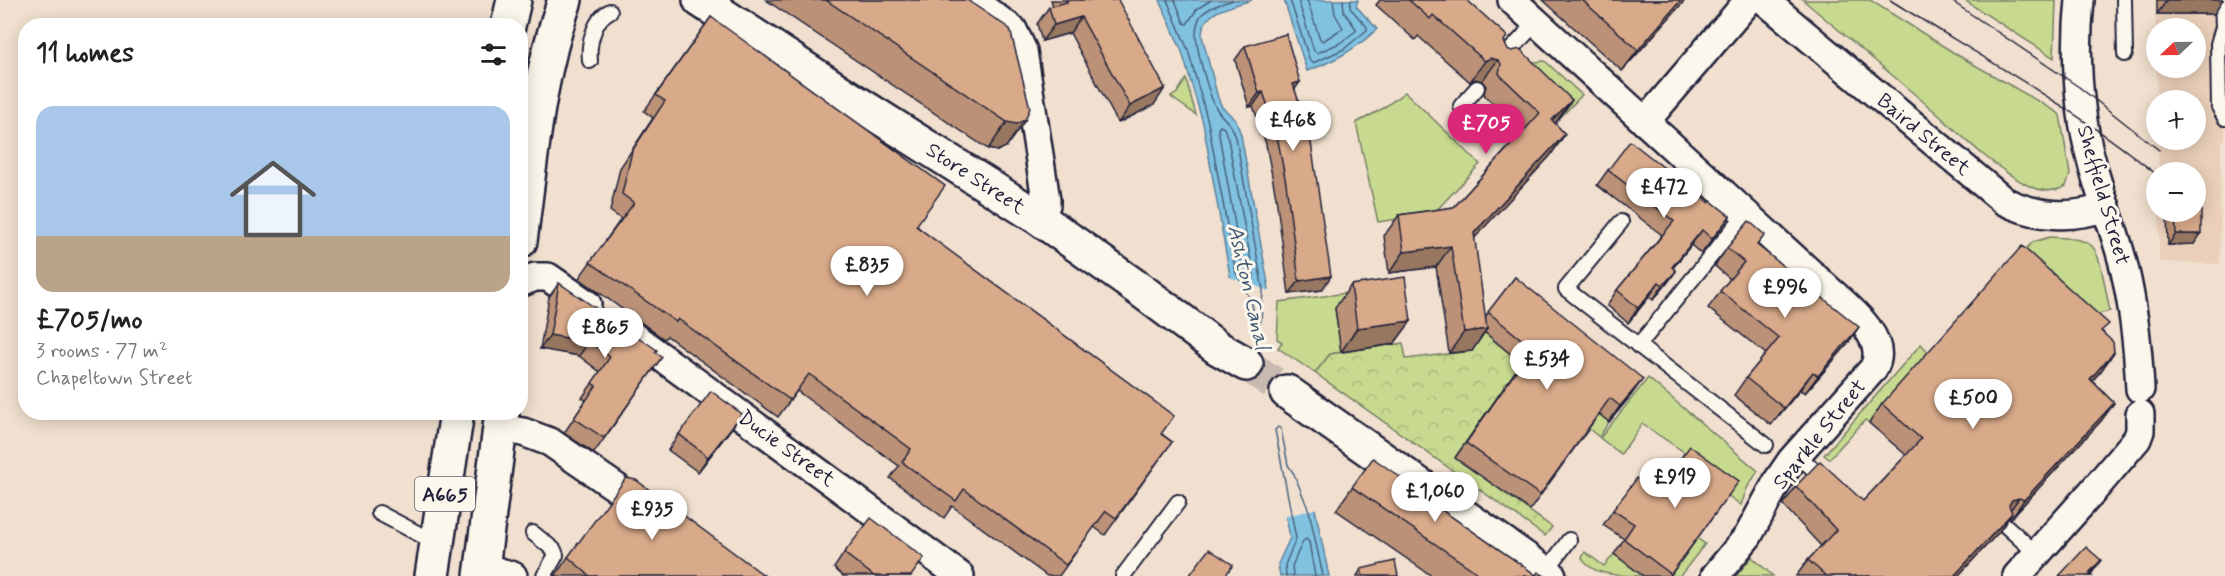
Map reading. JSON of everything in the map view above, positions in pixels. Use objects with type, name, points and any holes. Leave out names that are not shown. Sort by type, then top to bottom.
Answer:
[{"type":"main road","points":[[528,179],[540,86],[552,38],[565,0]]},
{"type":"main road","name":"Store Street","points":[[700,0],[1039,218],[1218,348],[1245,364]]},
{"type":"main road","points":[[1287,392],[1547,575]]},
{"type":"main road","name":"A665","points":[[432,576],[456,420]]},
{"type":"main road","name":"A665","points":[[493,573],[501,420]]},
{"type":"main road","points":[[438,544],[493,573]]},
{"type":"street","points":[[972,0],[1013,30],[1023,51],[1046,205],[1039,218]]},
{"type":"street","points":[[1512,0],[1746,213]]},
{"type":"street","points":[[1645,122],[1749,0]]},
{"type":"street","name":"Baird Street","points":[[1764,0],[2004,201],[2037,213],[2055,215],[2093,212],[2106,207]]},
{"type":"street","name":"Sheffield Street","points":[[2017,576],[2092,492],[2138,436],[2140,402],[2133,311],[2121,255],[2093,167],[2082,119],[2077,60],[2080,0]]},
{"type":"street","name":"Sparkle Street","points":[[1715,576],[1748,536],[1778,480],[1876,364],[1876,350],[1866,325],[1746,213]]},
{"type":"street","name":"Ducie Street","points":[[528,280],[540,276],[552,279],[659,354],[960,576]]},
{"type":"street","points":[[501,420],[523,432],[550,442],[616,488]]},
{"type":"lane","points":[[2124,0],[2125,54]]},
{"type":"lane","points":[[2222,0],[2223,27],[2218,44],[2219,106],[2225,118]]},
{"type":"lane","points":[[590,61],[588,50],[599,19],[610,11]]},
{"type":"lane","points":[[1498,64],[1536,23]]},
{"type":"lane","points":[[1461,106],[1477,88]]},
{"type":"lane","points":[[1638,346],[1746,213]]},
{"type":"lane","points":[[1621,222],[1566,289],[1766,445]]},
{"type":"lane","points":[[1797,455],[1837,491]]},
{"type":"lane","points":[[1123,576],[1178,502]]},
{"type":"lane","points":[[379,513],[438,544]]},
{"type":"lane","points":[[2005,525],[2037,554]]},
{"type":"lane","points":[[533,533],[554,550],[556,555],[544,576]]},
{"type":"lane","points":[[1547,575],[1569,540]]},
{"type":"shaded area","points":[[2155,0],[2225,0],[2225,139],[2221,142],[2220,264],[2159,262],[2159,222],[2206,222],[2206,162],[2159,162],[2158,150],[2206,150],[2206,90],[2157,90],[2157,78],[2206,78],[2206,18],[2155,18]]},
{"type":"green space","points":[[1803,0],[1870,0],[1959,56],[2057,112],[2060,115],[2070,174],[2066,186],[2052,190],[2036,189],[2014,178],[1978,150]]},
{"type":"green space","points":[[1964,0],[2056,0],[2054,58]]},
{"type":"green space","points":[[1545,61],[1582,95],[1557,121],[1507,72],[1515,64]]},
{"type":"green space","points":[[1186,79],[1196,115],[1171,97],[1177,93]]},
{"type":"green space","points":[[1405,92],[1480,164],[1433,214],[1378,222],[1356,123],[1382,109]]},
{"type":"green space","points":[[2050,237],[2083,241],[2092,246],[2095,251],[2101,267],[2110,311],[2098,314],[2100,341],[2013,262],[2033,242]]},
{"type":"green space","points":[[1347,293],[1335,309],[1341,352],[1330,354],[1315,373],[1278,348],[1282,342],[1277,339],[1279,302]]},
{"type":"green space","points":[[1478,318],[1609,422],[1599,437],[1589,429],[1584,436],[1507,384],[1455,457],[1552,527],[1545,536],[1315,373],[1330,354],[1403,343],[1406,359],[1471,351]]},
{"type":"green space","points":[[1921,344],[1930,354],[1869,423],[1865,420],[1829,459],[1824,455]]},
{"type":"green space","points":[[1648,378],[1758,471],[1747,488],[1741,505],[1680,461],[1684,452],[1642,424],[1621,454],[1600,438]]},
{"type":"green space","points":[[1697,538],[1705,544],[1680,576],[1669,576]]},
{"type":"green space","points":[[1585,552],[1604,566],[1614,554],[1643,576],[1600,572],[1586,564],[1582,558]]},
{"type":"green space","points":[[1752,557],[1773,576],[1736,576]]},
{"type":"water","name":"Ashton Canal","points":[[1160,0],[1252,0],[1212,15],[1203,27],[1202,36],[1218,98],[1222,107],[1236,120],[1241,135],[1269,289],[1267,322],[1294,463],[1315,509],[1329,576],[1280,576],[1278,564],[1290,538],[1247,310],[1230,276],[1203,123],[1182,52]]},
{"type":"water","points":[[1284,0],[1358,0],[1356,6],[1377,29],[1345,54],[1307,71]]},
{"type":"pier","points":[[1227,276],[1272,292],[1270,322],[1297,462],[1318,508],[1283,517],[1243,304]]},
{"type":"building","points":[[826,0],[967,0],[1010,29],[1030,108],[1025,120],[1016,124],[1007,122]]},
{"type":"building","points":[[1066,0],[1118,0],[1165,88],[1130,106],[1081,17],[1054,25],[1049,7],[1067,2]]},
{"type":"building","points":[[1409,0],[1467,0],[1507,36],[1504,41],[1507,49],[1512,51],[1520,49],[1572,100],[1552,120],[1565,134],[1474,233],[1487,329],[1464,332],[1451,246],[1404,252],[1399,215],[1454,207],[1540,113],[1501,76],[1499,73],[1501,64],[1498,60],[1490,58],[1485,61],[1433,15],[1430,19]]},
{"type":"building","points":[[1582,0],[1681,0],[1638,50]]},
{"type":"building","points":[[711,17],[945,186],[916,226],[1174,416],[1161,434],[1172,442],[1116,518],[1106,511],[1066,565],[964,489],[956,501],[902,462],[911,449],[809,374],[790,400],[678,319],[676,322],[590,262],[634,203],[622,194],[632,151],[665,101],[656,95]]},
{"type":"building","points":[[1286,34],[1300,82],[1293,84],[1310,136],[1331,276],[1299,281],[1286,183],[1276,130],[1263,92],[1259,93],[1245,46]]},
{"type":"building","points":[[1630,141],[1709,203],[1711,201],[1730,216],[1712,239],[1702,230],[1672,267],[1676,271],[1663,285],[1659,282],[1638,308],[1617,290],[1674,221],[1608,170]]},
{"type":"building","points":[[1749,221],[1765,235],[1757,245],[1859,327],[1818,376],[1813,372],[1784,408],[1746,378],[1779,338],[1720,291],[1744,262],[1727,248]]},
{"type":"building","points":[[2175,222],[2201,222],[2201,234],[2176,234]]},
{"type":"building","points":[[2022,246],[2109,324],[2101,331],[2113,342],[2114,352],[2090,379],[2114,403],[2024,500],[2019,498],[2012,500],[2009,505],[2012,513],[1954,576],[1826,576],[1808,560],[1836,530],[1796,486],[1820,461],[1863,501],[1883,480],[1921,439],[1882,404]]},
{"type":"building","points":[[1405,277],[1411,321],[1357,328],[1351,285]]},
{"type":"building","points":[[1515,277],[1643,379],[1620,406],[1610,398],[1540,495],[1466,443],[1532,348],[1488,312]]},
{"type":"building","points":[[559,283],[657,350],[655,352],[662,357],[604,438],[574,418],[596,386],[592,383],[610,357],[589,342],[550,335]]},
{"type":"building","points":[[711,391],[742,414],[708,457],[679,434]]},
{"type":"building","points":[[1690,446],[1739,481],[1671,574],[1624,539],[1634,524],[1613,510],[1637,478],[1655,493]]},
{"type":"building","points":[[1373,458],[1434,501],[1433,504],[1536,575],[1538,572],[1545,576],[1482,576],[1352,487]]},
{"type":"building","points":[[626,478],[636,480],[765,576],[590,576],[568,557]]},
{"type":"building","points":[[871,518],[924,558],[911,576],[874,576],[844,553]]},
{"type":"building","points":[[2086,547],[2101,560],[2089,573],[2092,576],[2059,576]]},
{"type":"building","points":[[1209,549],[1233,565],[1225,576],[1189,576]]},
{"type":"building","points":[[1395,561],[1398,576],[1363,576],[1361,569]]},
{"type":"tunnel","points":[[1246,364],[1287,392]]},
{"type":"tram line","points":[[1890,0],[2060,105],[2146,166]]},
{"type":"tram line","points":[[1950,0],[2079,87],[2146,140]]}]
